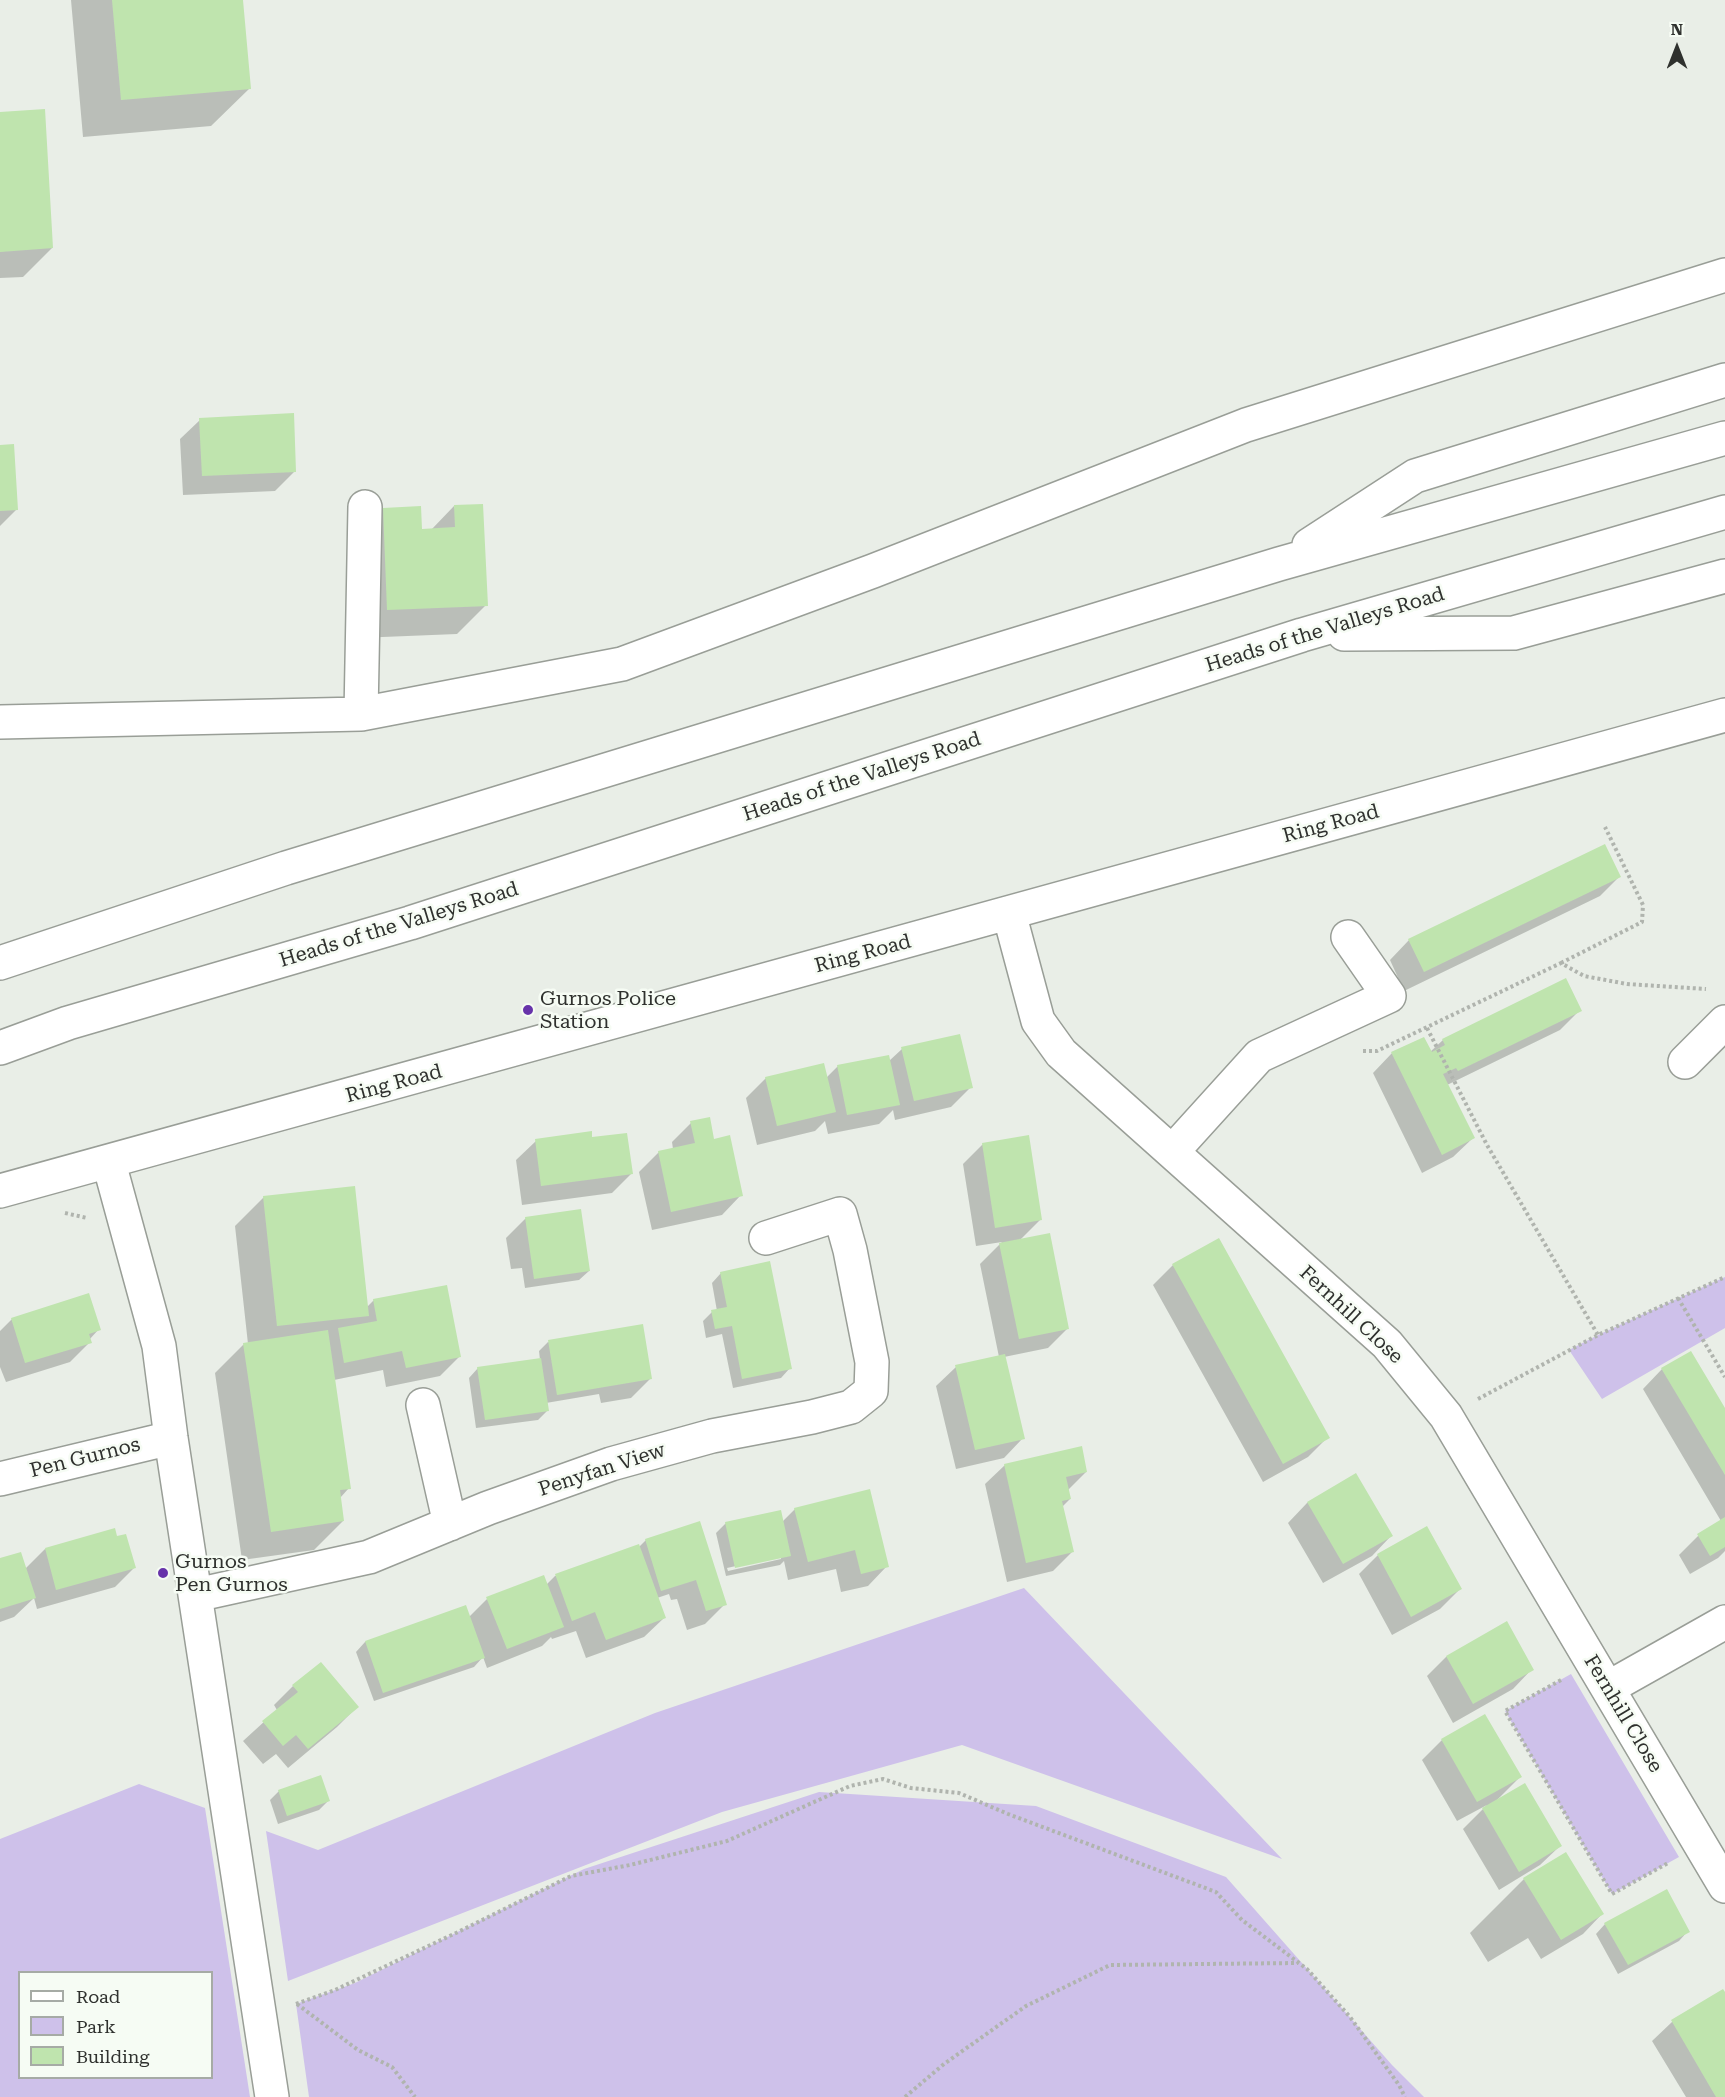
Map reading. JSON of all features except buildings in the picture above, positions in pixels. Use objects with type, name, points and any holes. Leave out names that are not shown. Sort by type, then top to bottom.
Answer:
[{"type":"main road","points":[[0,722],[361,714],[622,664],[873,571],[1246,425],[1725,275]]},
{"type":"main road","points":[[1279,564],[1415,476],[1725,380]]},
{"type":"main road","points":[[0,963],[286,868],[1279,564],[1725,438]]},
{"type":"main road","points":[[361,714],[365,507]]},
{"type":"main road","name":"Heads of the Valleys Road","points":[[0,1048],[68,1023],[410,923],[1302,635],[1725,512]]},
{"type":"main road","points":[[1302,635],[1514,633],[1725,576]]},
{"type":"main road","name":"Ring Road","points":[[0,1191],[1725,715]]},
{"type":"main road","name":"Fernhill Close","points":[[1009,913],[1038,1021],[1060,1053],[1387,1344],[1446,1416],[1725,1886]]},
{"type":"main road","points":[[1172,1152],[1259,1056],[1389,996],[1348,937]]},
{"type":"main road","points":[[1685,1062],[1725,1022]]},
{"type":"main road","points":[[109,1162],[159,1346],[171,1438],[272,2097]]},
{"type":"main road","name":"Penyfan View","points":[[196,1595],[369,1557],[611,1464],[712,1436],[812,1417],[851,1407],[871,1391],[872,1362],[850,1250],[840,1214],[766,1238]]},
{"type":"main road","points":[[423,1405],[450,1524]]},
{"type":"main road","name":"Pen Gurnos","points":[[0,1479],[171,1438]]},
{"type":"main road","points":[[1600,1675],[1725,1622]]},
{"type":"path","points":[[1318,1029],[1353,1051],[1377,1051],[1642,922],[1642,905],[1605,827]]},
{"type":"path","points":[[1561,963],[1584,976],[1627,984],[1714,990]]},
{"type":"path","points":[[1427,1028],[1487,1145],[1598,1335]]},
{"type":"path","points":[[57,1211],[84,1218],[124,1218]]},
{"type":"path","points":[[1446,1416],[1598,1335],[1725,1277]]},
{"type":"path","points":[[1678,1298],[1725,1377]]},
{"type":"path","points":[[1600,1675],[1505,1711],[1612,1894],[1701,1845]]},
{"type":"path","points":[[258,2006],[296,2004],[335,1990],[571,1876],[640,1863],[727,1841],[850,1786],[883,1779],[911,1788],[959,1793],[1008,1814],[1216,1892],[1242,1920],[1307,1969],[1350,2017],[1400,2085],[1405,2097]]},
{"type":"path","points":[[905,2097],[944,2064],[1026,2006],[1110,1965],[1298,1963]]},
{"type":"path","points":[[296,2004],[358,2050],[392,2067],[415,2097]]},
{"type":"green space","points":[[1725,1277],[1725,1328],[1602,1399],[1569,1350]]},
{"type":"green space","points":[[1024,1588],[1282,1859],[962,1745],[722,1812],[288,1981],[266,1831],[318,1850],[655,1713]]},
{"type":"green space","points":[[1571,1674],[1679,1857],[1612,1894],[1505,1711]]},
{"type":"green space","points":[[139,1784],[205,1808],[250,2097],[0,2097],[0,1839]]},
{"type":"green space","points":[[819,1792],[1036,1806],[1226,1877],[1392,2065],[1424,2097],[309,2097],[296,2004],[355,1983],[584,1869]]},
{"type":"place","name":"Gurnos Police Station","points":[[528,1010]]},
{"type":"place","name":"Gurnos Pen Gurnos","points":[[163,1573]]}]
